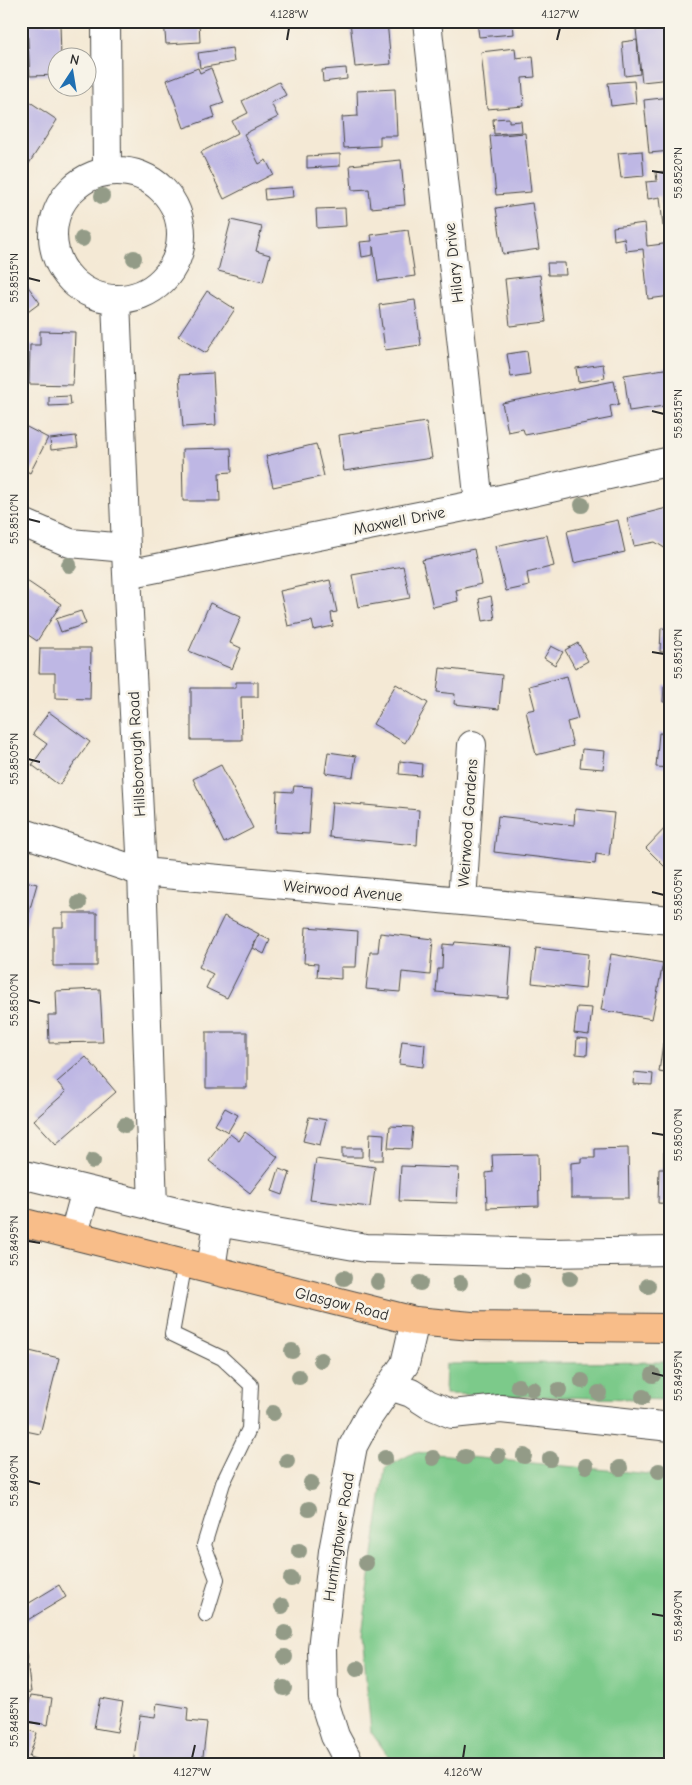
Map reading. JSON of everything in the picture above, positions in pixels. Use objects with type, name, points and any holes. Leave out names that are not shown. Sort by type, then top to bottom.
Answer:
[{"type":"main road","name":"Glasgow Road","points":[[21,1222],[415,1321],[472,1326],[671,1328]]},
{"type":"street","points":[[106,21],[107,171]]},
{"type":"street","name":"Hilary Drive","points":[[427,21],[479,504]]},
{"type":"street","points":[[107,171],[128,172],[148,179],[160,187],[176,210],[182,230],[180,252],[171,271],[156,287],[138,297],[116,300],[95,296],[76,286],[62,270],[54,250],[52,229],[57,208],[70,190],[87,178],[107,171]]},
{"type":"street","name":"Hillsborough Road","points":[[116,300],[142,872],[152,1208]]},
{"type":"street","name":"Maxwell Drive","points":[[127,574],[479,504],[671,461]]},
{"type":"street","points":[[21,522],[70,543],[126,548]]},
{"type":"street","name":"Weirwood Gardens","points":[[462,901],[472,745]]},
{"type":"street","name":"Weirwood Avenue","points":[[21,832],[142,872],[671,920]]},
{"type":"street","points":[[21,1174],[152,1208],[218,1222],[366,1248],[548,1253],[671,1252]]},
{"type":"street","points":[[74,1234],[86,1190]]},
{"type":"street","points":[[211,1269],[218,1222]]},
{"type":"street","name":"Huntingtower Road","points":[[350,1764],[335,1736],[323,1698],[322,1648],[333,1551],[353,1446],[369,1416],[405,1364],[415,1321]]},
{"type":"street","points":[[390,1386],[411,1393],[428,1404],[452,1414],[501,1409],[671,1427]]},
{"type":"lane","points":[[185,1262],[172,1334],[222,1358],[251,1385],[249,1429],[223,1483],[204,1545],[218,1579],[206,1615]]},
{"type":"green space","points":[[671,1362],[671,1400],[445,1394],[446,1364]]},
{"type":"green space","points":[[415,1452],[671,1476],[671,1764],[394,1764],[371,1732],[362,1635],[385,1468]]},
{"type":"building","points":[[164,21],[199,21],[200,42],[166,44]]},
{"type":"building","points":[[350,21],[387,21],[391,64],[355,67]]},
{"type":"building","points":[[477,21],[513,21],[514,34],[479,37]]},
{"type":"building","points":[[60,23],[61,48],[48,48],[48,75],[30,76],[27,24]]},
{"type":"building","points":[[671,25],[671,79],[642,82],[636,29]]},
{"type":"building","points":[[637,40],[640,74],[625,76],[622,42]]},
{"type":"building","points":[[232,48],[234,62],[200,68],[198,53]]},
{"type":"building","points":[[515,48],[516,58],[533,56],[535,77],[522,78],[524,106],[487,109],[481,52]]},
{"type":"building","points":[[198,68],[200,73],[211,68],[224,103],[212,107],[215,117],[184,128],[167,80]]},
{"type":"building","points":[[346,68],[347,79],[323,82],[322,70]]},
{"type":"building","points":[[634,81],[636,103],[611,106],[608,83]]},
{"type":"building","points":[[279,82],[286,95],[271,103],[278,117],[244,134],[259,164],[266,160],[273,174],[224,199],[201,152],[238,133],[232,121],[248,113],[242,101]]},
{"type":"building","points":[[395,89],[397,136],[380,136],[380,146],[344,148],[342,117],[358,116],[357,91]]},
{"type":"building","points":[[21,96],[57,120],[28,165],[21,161]]},
{"type":"building","points":[[671,97],[671,151],[649,153],[644,100]]},
{"type":"building","points":[[509,118],[509,122],[521,121],[522,132],[494,134],[493,119]]},
{"type":"building","points":[[525,133],[531,192],[496,195],[490,136]]},
{"type":"building","points":[[642,151],[644,176],[621,178],[618,153]]},
{"type":"building","points":[[340,154],[340,166],[307,168],[307,156]]},
{"type":"building","points":[[401,160],[405,205],[371,208],[369,189],[352,190],[350,165]]},
{"type":"building","points":[[671,171],[671,225],[663,226],[660,197],[648,199],[646,182],[657,181],[656,172]]},
{"type":"building","points":[[292,187],[293,197],[265,200],[264,189]]},
{"type":"building","points":[[532,203],[539,249],[503,254],[496,208]]},
{"type":"building","points":[[345,208],[346,226],[317,228],[316,209]]},
{"type":"building","points":[[231,220],[262,227],[256,251],[270,255],[263,282],[218,271]]},
{"type":"building","points":[[645,223],[647,246],[671,243],[671,296],[648,299],[643,249],[626,251],[624,238],[614,240],[613,227]]},
{"type":"building","points":[[408,230],[415,276],[378,281],[373,246],[373,255],[362,257],[360,242],[372,241],[371,235]]},
{"type":"building","points":[[547,263],[565,263],[566,275],[548,275]]},
{"type":"building","points":[[540,275],[546,322],[510,326],[505,279]]},
{"type":"building","points":[[21,277],[40,303],[21,317]]},
{"type":"building","points":[[207,291],[235,309],[206,353],[178,336]]},
{"type":"building","points":[[415,300],[421,345],[385,350],[379,305]]},
{"type":"building","points":[[40,331],[75,332],[73,385],[29,384],[30,345],[40,345]]},
{"type":"building","points":[[527,351],[530,374],[511,377],[507,354]]},
{"type":"building","points":[[603,364],[605,378],[578,382],[576,368]]},
{"type":"building","points":[[671,368],[671,405],[629,411],[624,375]]},
{"type":"building","points":[[213,373],[216,425],[183,427],[179,375]]},
{"type":"building","points":[[614,381],[619,404],[610,406],[612,418],[525,435],[523,429],[508,432],[502,403]]},
{"type":"building","points":[[70,396],[71,405],[49,406],[49,397]]},
{"type":"building","points":[[426,422],[432,458],[344,471],[339,435]]},
{"type":"building","points":[[21,424],[48,438],[30,473],[21,468]]},
{"type":"building","points":[[76,436],[78,447],[51,450],[50,439]]},
{"type":"building","points":[[316,444],[324,476],[273,487],[266,456]]},
{"type":"building","points":[[231,448],[232,472],[219,473],[220,501],[183,501],[182,449]]},
{"type":"building","points":[[671,507],[671,552],[655,542],[634,546],[627,518]]},
{"type":"building","points":[[618,520],[625,552],[574,563],[567,531]]},
{"type":"building","points":[[547,535],[554,566],[527,573],[529,586],[506,591],[495,546]]},
{"type":"building","points":[[474,549],[481,584],[456,590],[458,601],[433,607],[422,560]]},
{"type":"building","points":[[403,566],[410,598],[358,607],[352,575]]},
{"type":"building","points":[[21,577],[61,604],[37,641],[21,630]]},
{"type":"building","points":[[330,580],[337,612],[331,613],[333,626],[314,630],[312,621],[288,626],[280,591]]},
{"type":"building","points":[[491,596],[495,619],[483,621],[479,599]]},
{"type":"building","points":[[210,603],[241,617],[230,643],[241,648],[232,669],[189,651]]},
{"type":"building","points":[[81,611],[86,624],[61,632],[56,619]]},
{"type":"building","points":[[661,628],[671,629],[671,652],[660,652]]},
{"type":"building","points":[[578,643],[588,661],[575,668],[565,650]]},
{"type":"building","points":[[551,646],[563,652],[555,665],[544,658]]},
{"type":"building","points":[[40,648],[91,648],[90,699],[55,698],[55,673],[39,673]]},
{"type":"building","points":[[440,668],[502,675],[499,709],[454,704],[455,694],[437,692]]},
{"type":"building","points":[[567,676],[578,719],[567,722],[573,746],[536,755],[526,711],[535,709],[529,686]]},
{"type":"building","points":[[236,682],[258,682],[258,697],[241,697],[242,740],[191,740],[191,688],[236,688]]},
{"type":"building","points":[[396,684],[428,703],[405,743],[373,724]]},
{"type":"building","points":[[664,686],[671,686],[671,702],[663,702]]},
{"type":"building","points":[[49,712],[90,742],[59,785],[32,765],[47,744],[33,734]]},
{"type":"building","points":[[659,733],[671,734],[671,768],[656,767]]},
{"type":"building","points":[[582,749],[605,751],[603,769],[580,767]]},
{"type":"building","points":[[328,752],[356,756],[353,777],[325,773]]},
{"type":"building","points":[[400,761],[422,764],[421,776],[399,774]]},
{"type":"building","points":[[221,765],[253,828],[224,843],[193,779]]},
{"type":"building","points":[[294,786],[312,787],[309,834],[275,832],[277,791],[293,792]]},
{"type":"building","points":[[332,802],[419,810],[417,845],[329,837]]},
{"type":"building","points":[[575,809],[614,813],[609,856],[596,854],[595,864],[494,852],[498,816],[574,825]]},
{"type":"building","points":[[671,822],[671,873],[646,848]]},
{"type":"building","points":[[21,880],[37,884],[25,926],[21,925]]},
{"type":"building","points":[[63,913],[97,913],[97,966],[53,966],[53,927],[63,927]]},
{"type":"building","points":[[224,916],[259,934],[227,998],[206,988],[213,974],[199,967]]},
{"type":"building","points":[[306,927],[358,931],[356,967],[341,967],[341,979],[317,977],[318,964],[304,963]]},
{"type":"building","points":[[380,933],[433,939],[430,975],[402,972],[400,992],[366,989],[370,952],[378,952]]},
{"type":"building","points":[[259,935],[270,940],[264,954],[253,948]]},
{"type":"building","points":[[455,942],[512,947],[508,998],[436,992],[438,969],[442,969],[443,944],[454,945]]},
{"type":"building","points":[[536,948],[588,954],[585,989],[532,983]]},
{"type":"building","points":[[611,954],[663,963],[652,1019],[601,1010]]},
{"type":"building","points":[[100,989],[103,1042],[49,1043],[48,1015],[57,1015],[56,991]]},
{"type":"building","points":[[577,1007],[592,1008],[589,1035],[574,1033]]},
{"type":"building","points":[[206,1032],[247,1032],[247,1088],[206,1088]]},
{"type":"building","points":[[577,1038],[588,1039],[587,1055],[576,1054]]},
{"type":"building","points":[[402,1041],[425,1044],[423,1067],[399,1064]]},
{"type":"building","points":[[663,1043],[671,1044],[671,1074],[659,1072]]},
{"type":"building","points":[[86,1057],[116,1092],[56,1144],[34,1120],[66,1092],[57,1082]]},
{"type":"building","points":[[634,1072],[653,1074],[652,1085],[633,1084]]},
{"type":"building","points":[[225,1108],[238,1115],[228,1132],[215,1125]]},
{"type":"building","points":[[309,1117],[326,1120],[320,1145],[303,1141]]},
{"type":"building","points":[[390,1126],[413,1127],[411,1149],[388,1148]]},
{"type":"building","points":[[245,1132],[278,1157],[250,1193],[209,1161],[230,1134],[239,1141]]},
{"type":"building","points":[[370,1133],[384,1134],[383,1160],[369,1160]]},
{"type":"building","points":[[342,1148],[362,1148],[362,1157],[342,1157]]},
{"type":"building","points":[[628,1148],[629,1198],[571,1198],[571,1163],[581,1162],[581,1158],[595,1158],[595,1149]]},
{"type":"building","points":[[664,1152],[671,1152],[671,1204],[658,1203],[659,1169],[664,1169]]},
{"type":"building","points":[[538,1154],[539,1206],[487,1208],[486,1173],[493,1172],[492,1155]]},
{"type":"building","points":[[316,1159],[375,1167],[370,1207],[310,1200]]},
{"type":"building","points":[[401,1166],[459,1168],[457,1203],[399,1201]]},
{"type":"building","points":[[279,1169],[290,1173],[283,1195],[272,1191]]},
{"type":"building","points":[[21,1349],[59,1358],[40,1434],[21,1430]]},
{"type":"building","points":[[59,1585],[66,1597],[21,1624],[21,1608]]},
{"type":"building","points":[[21,1639],[24,1639],[31,1692],[21,1693]]},
{"type":"building","points":[[31,1695],[52,1698],[48,1725],[21,1720],[22,1711],[27,1712]]},
{"type":"building","points":[[100,1698],[123,1702],[117,1732],[94,1728]]},
{"type":"building","points":[[157,1703],[188,1708],[187,1721],[207,1723],[202,1764],[133,1764],[140,1715],[155,1717]]},
{"type":"building","points":[[21,1728],[37,1733],[29,1757],[42,1761],[41,1764],[21,1764]]}]
